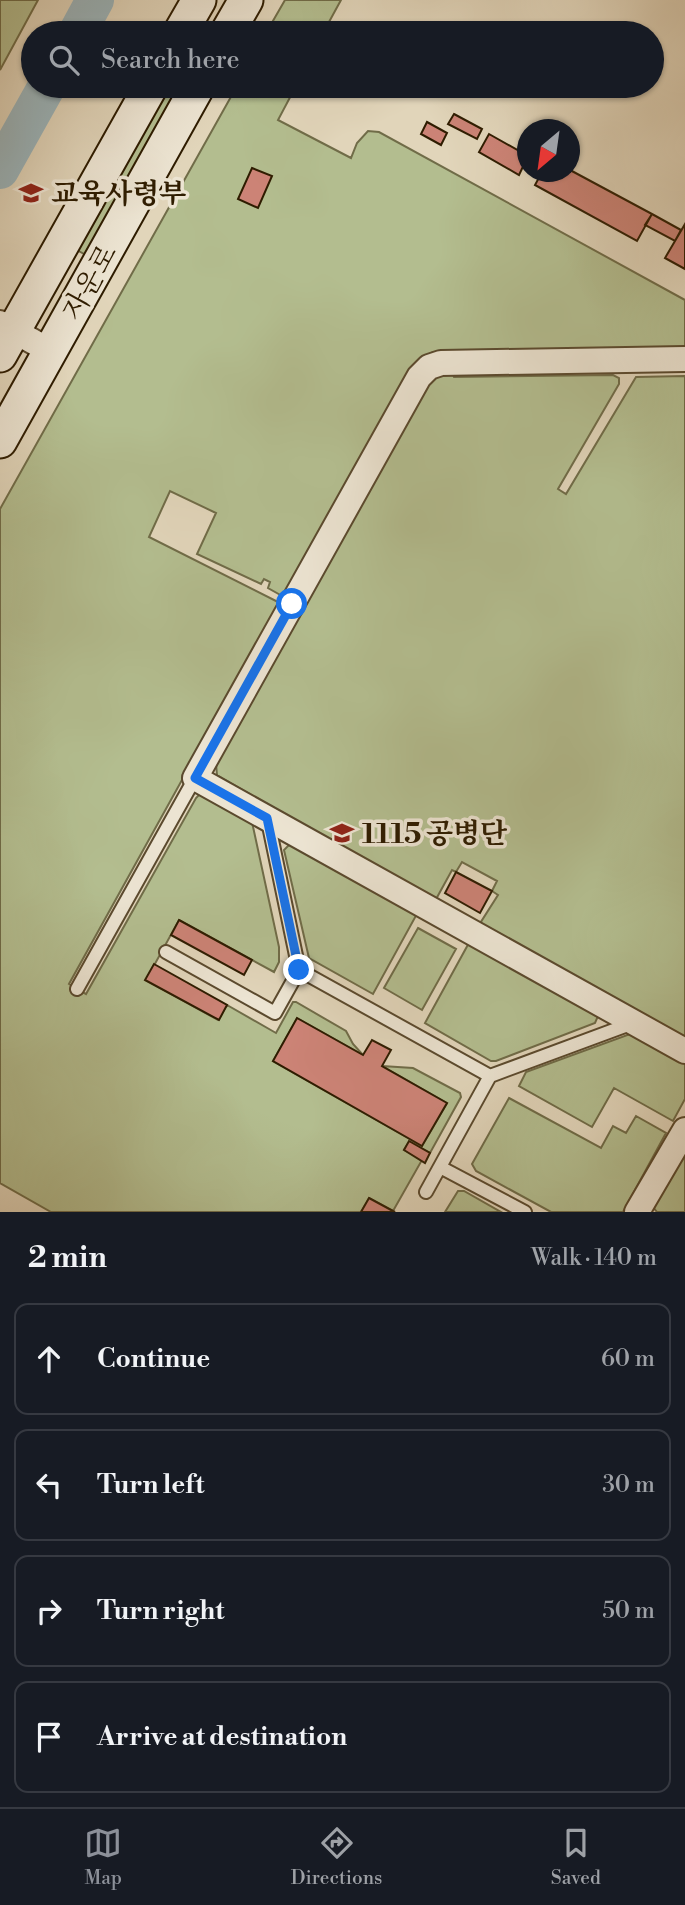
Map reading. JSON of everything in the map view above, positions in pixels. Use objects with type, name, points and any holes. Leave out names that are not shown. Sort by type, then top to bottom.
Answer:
[{"type":"street","points":[[187,21],[199,0]]},
{"type":"street","points":[[235,21],[246,0]]},
{"type":"street","name":"자운로","points":[[4,336],[144,98]]},
{"type":"street","name":"자운로","points":[[0,441],[191,98]]},
{"type":"street","points":[[4,336],[50,351]]},
{"type":"street","points":[[685,359],[441,363],[429,368],[419,377],[195,778],[685,1051]]},
{"type":"street","points":[[640,1211],[685,1130]]},
{"type":"lane","points":[[77,989],[195,778]]},
{"type":"lane","points":[[166,952],[275,1013],[299,970],[267,818]]},
{"type":"lane","points":[[299,970],[490,1076]]},
{"type":"lane","points":[[426,1192],[490,1076],[634,1023]]},
{"type":"lane","points":[[440,1167],[525,1212]]},
{"type":"green space","points":[[0,0],[38,0],[27,21],[21,21],[21,31],[0,70]]},
{"type":"green space","points":[[285,0],[341,0],[330,21],[273,21]]},
{"type":"green space","points":[[162,98],[173,98],[86,255],[77,250]]},
{"type":"green space","points":[[230,98],[290,98],[278,120],[351,158],[357,143],[368,131],[379,132],[685,300],[685,347],[451,351],[433,352],[418,360],[284,597],[268,588],[270,582],[264,579],[261,584],[197,554],[216,513],[170,491],[149,537],[280,603],[69,984],[86,994],[200,794],[252,822],[279,947],[279,962],[274,972],[179,920],[146,980],[218,1020],[227,1005],[276,1033],[293,1002],[296,1002],[346,1031],[363,1055],[297,1018],[273,1061],[422,1146],[447,1103],[382,1066],[413,1068],[460,1093],[461,1097],[430,1153],[409,1142],[404,1150],[422,1160],[393,1211],[369,1198],[361,1212],[51,1212],[0,1183],[0,509]]},
{"type":"green space","points":[[452,372],[454,377],[613,375],[619,378],[619,384],[558,489],[566,494],[636,377],[685,376],[685,1038],[479,925],[498,895],[492,891],[497,881],[462,862],[456,872],[452,870],[435,901],[217,775],[216,764],[413,408],[435,375]]},
{"type":"green space","points":[[290,844],[418,912],[373,994],[309,958],[284,850]]},
{"type":"green space","points":[[418,928],[456,949],[422,1010],[384,988]]},
{"type":"green space","points":[[470,941],[598,1016],[595,1023],[491,1061],[425,1023]]},
{"type":"green space","points":[[630,1034],[685,1061],[685,1099],[673,1121],[614,1088],[592,1127],[519,1086],[526,1072]]},
{"type":"green space","points":[[509,1098],[601,1148],[613,1126],[626,1133],[636,1116],[666,1133],[623,1212],[551,1212],[476,1171],[472,1164]]},
{"type":"green space","points":[[685,1147],[685,1212],[657,1212],[653,1207]]},
{"type":"green space","points":[[458,1191],[464,1191],[501,1212],[445,1212]]},
{"type":"building","points":[[454,114],[482,129],[477,139],[448,124]]},
{"type":"building","points":[[427,122],[447,133],[441,145],[421,134]]},
{"type":"building","points":[[489,134],[517,150],[517,174],[479,152]]},
{"type":"building","points":[[252,168],[272,176],[258,208],[238,199]]},
{"type":"building","points":[[580,175],[652,214],[637,241],[535,185],[537,182],[580,182]]},
{"type":"building","points":[[652,214],[681,230],[675,241],[645,225]]},
{"type":"building","points":[[685,224],[685,269],[665,258]]},
{"type":"building","points":[[456,872],[492,891],[480,913],[445,893]]},
{"type":"building","points":[[179,920],[252,960],[244,975],[171,935]]},
{"type":"building","points":[[154,964],[227,1005],[219,1020],[145,980]]},
{"type":"building","points":[[297,1018],[363,1055],[372,1040],[391,1050],[382,1066],[447,1103],[422,1146],[273,1061]]},
{"type":"building","points":[[409,1141],[430,1153],[425,1163],[404,1150]]},
{"type":"building","points":[[369,1198],[393,1211],[395,1212],[361,1212]]},
{"type":"waterway","points":[[84,21],[95,0]]},
{"type":"waterway","points":[[0,170],[40,98]]},
{"type":"place","name":"교육사령부","points":[[31,193]]},
{"type":"place","name":"1115 공병단","points":[[342,833]]},
{"type":"route","points":[[292,604],[195,778],[267,818],[299,970]]}]
